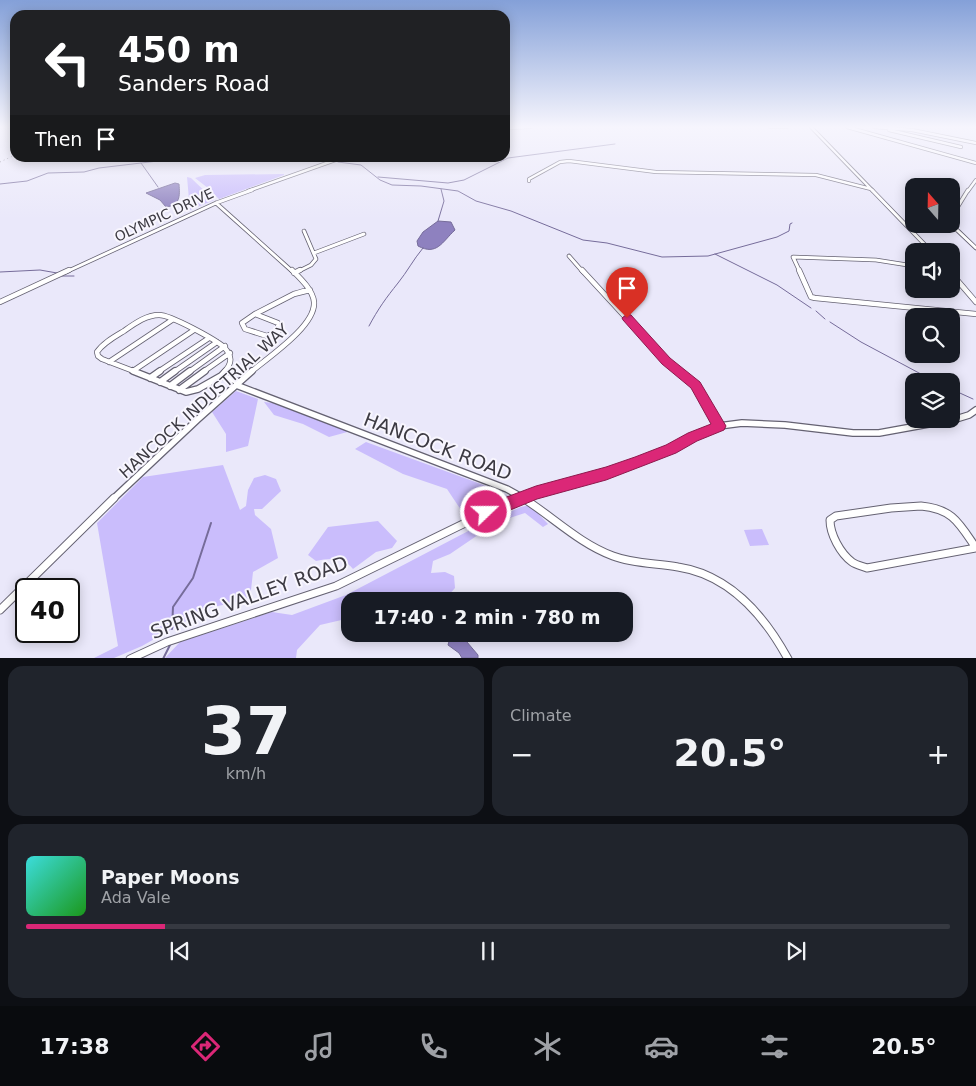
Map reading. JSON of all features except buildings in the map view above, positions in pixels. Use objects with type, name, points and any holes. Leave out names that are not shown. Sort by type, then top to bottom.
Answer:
[{"type":"street","points":[[840,158],[905,224]]},
{"type":"street","points":[[960,158],[976,162]]},
{"type":"street","points":[[529,181],[529,179],[560,162],[569,161],[656,172],[816,175],[871,189]]},
{"type":"street","name":"OLYMPIC DRIVE","points":[[0,302],[216,202],[330,162]]},
{"type":"street","points":[[960,202],[976,180]]},
{"type":"street","points":[[216,202],[310,290],[294,294],[255,314],[244,321],[243,327],[265,337],[277,334],[280,329],[278,323],[255,314]]},
{"type":"street","points":[[294,273],[311,265],[316,258],[304,231]]},
{"type":"street","points":[[913,233],[923,243]]},
{"type":"street","points":[[960,233],[976,248]]},
{"type":"street","points":[[314,253],[326,250],[351,237],[364,234]]},
{"type":"street","points":[[569,256],[666,361],[696,385],[719,426]]},
{"type":"street","points":[[905,265],[876,260],[794,256],[811,297],[976,314]]},
{"type":"street","points":[[960,283],[976,302]]},
{"type":"street","name":"HANCOCK INDUSTRIAL WAY","points":[[0,610],[237,383],[306,324],[314,304],[310,290]]},
{"type":"street","points":[[162,315],[194,330],[225,346],[230,353],[230,367],[221,376],[195,390],[186,392],[179,390],[109,362],[98,356],[97,352],[101,346],[152,316],[162,315]]},
{"type":"street","points":[[109,362],[172,320]]},
{"type":"street","points":[[133,371],[194,330]]},
{"type":"street","points":[[150,378],[209,338]]},
{"type":"street","points":[[160,382],[217,342]]},
{"type":"street","points":[[170,386],[225,346]]},
{"type":"street","points":[[179,390],[230,353]]},
{"type":"street","name":"HANCOCK ROAD","points":[[221,376],[524,497],[571,533],[591,546],[614,557],[627,561],[690,569],[708,575],[728,587],[769,624],[788,658]]},
{"type":"street","name":"SPRING VALLEY ROAD","points":[[130,658],[167,642],[336,586],[467,521],[524,497],[606,474],[671,449],[692,437],[719,426],[742,423],[785,425],[853,434],[879,433],[956,419],[969,415],[976,410]]},
{"type":"street","points":[[537,506],[535,499],[539,492]]},
{"type":"street","points":[[920,505],[943,509],[955,518],[976,548],[867,568],[853,563],[845,555],[830,524],[833,518],[920,505]]},
{"type":"shaded area","points":[[284,174],[219,199],[195,178],[205,175]]},
{"type":"shaded area","points":[[187,177],[191,178],[214,200],[190,210]]},
{"type":"shaded area","points":[[175,183],[179,184],[179,196],[177,202],[171,206],[166,207],[160,200],[146,193]]},
{"type":"shaded area","points":[[438,221],[451,222],[455,230],[443,243],[435,248],[425,249],[418,246],[417,241],[423,232]]},
{"type":"shaded area","points":[[236,391],[258,399],[248,446],[226,452],[226,434],[212,412]]},
{"type":"shaded area","points":[[264,402],[273,403],[351,431],[329,437],[303,424],[274,415]]},
{"type":"shaded area","points":[[366,442],[489,487],[508,496],[463,513],[447,489],[403,474],[355,449]]},
{"type":"shaded area","points":[[223,465],[240,510],[246,506],[248,490],[254,478],[265,475],[276,479],[281,491],[262,509],[254,509],[255,515],[271,529],[278,558],[253,572],[250,599],[209,608],[142,646],[114,658],[94,658],[118,646],[97,523],[143,477]]},
{"type":"shaded area","points":[[530,505],[548,524],[543,527],[525,513],[497,522],[450,554],[433,561],[431,573],[445,572],[454,576],[455,588],[451,592],[352,592],[474,528],[521,507]]},
{"type":"shaded area","points":[[378,521],[397,541],[392,548],[376,552],[353,569],[341,560],[326,559],[316,561],[308,555],[328,527]]},
{"type":"shaded area","points":[[762,529],[769,545],[750,546],[744,530]]},
{"type":"shaded area","points":[[341,597],[341,620],[320,625],[297,650],[296,658],[165,658],[180,642],[272,612],[292,615]]},
{"type":"shaded area","points":[[449,642],[467,642],[478,655],[478,658],[462,658],[459,653],[448,645]]},
{"type":"waterway","points":[[141,163],[149,162]]},
{"type":"waterway","points":[[338,162],[361,165],[380,180],[392,185],[421,186],[458,191],[476,201],[511,211],[583,240],[607,243],[662,257],[708,256],[715,254]]},
{"type":"waterway","points":[[378,177],[448,183],[464,180],[500,162]]},
{"type":"waterway","points":[[0,184],[27,181],[48,173],[84,172],[99,168],[141,163]]},
{"type":"waterway","points":[[141,163],[158,187]]},
{"type":"waterway","points":[[438,221],[444,201],[441,189]]},
{"type":"waterway","points":[[715,254],[777,237],[789,231],[790,224],[792,223]]},
{"type":"waterway","points":[[369,326],[382,304],[423,248]]},
{"type":"waterway","points":[[715,254],[777,285],[811,308]]},
{"type":"waterway","points":[[0,272],[40,270],[57,273]]},
{"type":"waterway","points":[[62,276],[74,276]]},
{"type":"waterway","points":[[816,311],[825,319]]},
{"type":"waterway","points":[[830,322],[861,342],[919,373]]},
{"type":"waterway","points":[[960,393],[973,399]]},
{"type":"waterway","points":[[172,629],[173,607],[193,578],[211,523]]},
{"type":"waterway","points":[[164,658],[170,645]]},
{"type":"railway","points":[[0,162],[9,158]]},
{"type":"route","points":[[486,512],[536,493],[606,474],[671,449],[704,431],[719,426],[696,385],[666,361],[627,318]]}]
